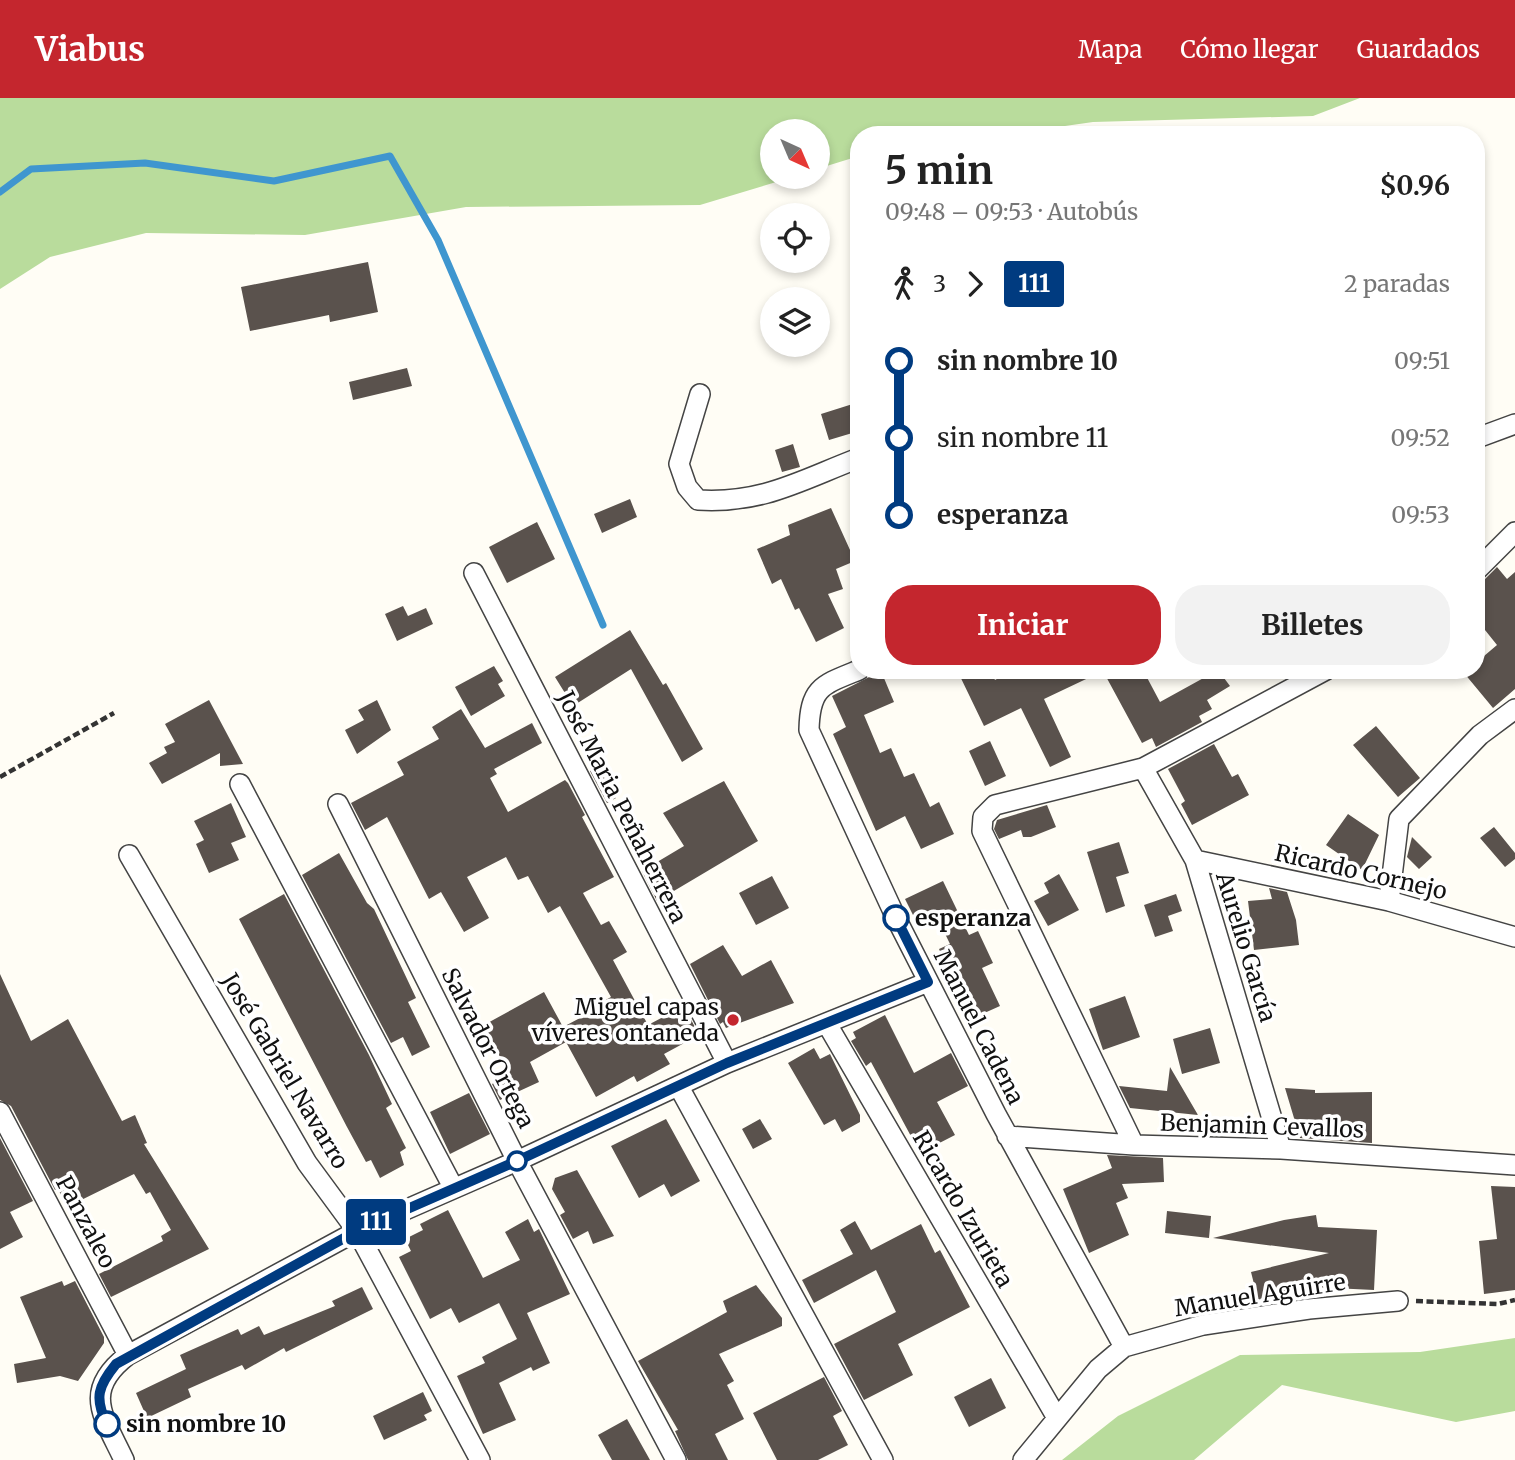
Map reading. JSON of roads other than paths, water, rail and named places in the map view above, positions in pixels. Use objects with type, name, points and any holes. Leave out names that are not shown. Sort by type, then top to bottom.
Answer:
[{"type":"street","points":[[700,394],[679,464],[687,487],[698,500],[724,502],[775,494],[850,462]]},
{"type":"street","points":[[1485,435],[1515,424]]},
{"type":"street","points":[[1485,561],[1515,532]]},
{"type":"street","name":"José Maria Peñaherrera","points":[[474,573],[727,1063]]},
{"type":"street","name":"Manuel Cadena","points":[[850,674],[825,684],[810,703],[809,730],[928,982],[1007,1136],[1124,1347]]},
{"type":"street","points":[[1133,1145],[982,831],[983,817],[995,805],[1143,768],[1309,679]]},
{"type":"street","points":[[1389,901],[1399,819],[1480,735],[1515,709]]},
{"type":"street","name":"Aurelio García","points":[[1143,768],[1195,860],[1281,1149]]},
{"type":"street","points":[[240,784],[453,1187]]},
{"type":"street","name":"Salvador Ortega","points":[[338,804],[517,1161],[676,1460]]},
{"type":"street","name":"José Gabriel Navarro","points":[[129,855],[307,1163],[357,1231],[480,1460]]},
{"type":"street","name":"Ricardo Cornejo","points":[[1195,860],[1389,901],[1515,937]]},
{"type":"street","points":[[124,1460],[99,1408],[99,1399],[106,1376],[128,1355],[357,1231],[517,1161],[727,1063],[928,982]]},
{"type":"street","name":"Ricardo Izurieta","points":[[827,1024],[1057,1418]]},
{"type":"street","points":[[679,1087],[883,1460]]},
{"type":"street","name":"Panzaleo","points":[[0,1112],[128,1355]]},
{"type":"street","name":"Benjamin Cevallos","points":[[1007,1136],[1133,1145],[1281,1149],[1515,1165]]},
{"type":"street","name":"Manuel Aguirre","points":[[1023,1460],[1098,1369],[1124,1347],[1203,1325],[1309,1309],[1398,1301]]},
{"type":"waterway","points":[[0,192],[31,169],[145,163],[274,181],[390,156],[438,240],[603,625]]},
{"type":"place","name":"esperanza","points":[[896,918]]},
{"type":"place","name":"Miguel capas víveres ontaneda","points":[[733,1020]]},
{"type":"place","name":"sin nombre 10","points":[[107,1424]]}]
